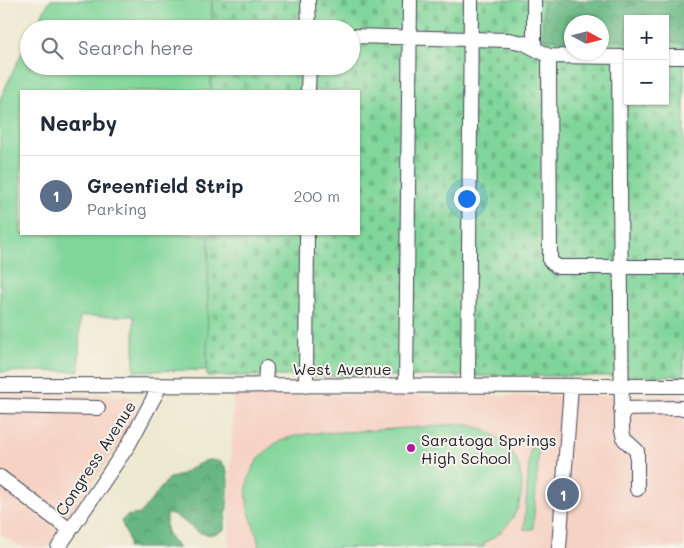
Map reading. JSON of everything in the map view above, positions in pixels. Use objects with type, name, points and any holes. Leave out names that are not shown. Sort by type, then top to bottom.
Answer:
[{"type":"street","points":[[308,0],[309,20]]},
{"type":"street","points":[[406,386],[410,0]]},
{"type":"street","points":[[468,386],[472,0]]},
{"type":"street","points":[[534,0],[534,48]]},
{"type":"street","points":[[360,36],[509,40],[534,48],[549,56],[624,57],[620,386],[624,439],[637,452],[638,489]]},
{"type":"street","points":[[549,56],[550,260],[558,267],[684,267]]},
{"type":"street","points":[[669,57],[684,57]]},
{"type":"street","points":[[308,75],[308,90]]},
{"type":"street","points":[[306,386],[307,235]]},
{"type":"street","points":[[265,386],[266,368]]},
{"type":"street","name":"West Avenue","points":[[0,385],[684,386]]},
{"type":"street","name":"Congress Avenue","points":[[58,548],[129,444],[160,386]]},
{"type":"street","points":[[559,548],[571,386]]},
{"type":"street","points":[[0,406],[98,408]]},
{"type":"street","points":[[621,409],[684,408]]},
{"type":"street","points":[[0,477],[70,530]]},
{"type":"shaded area","points":[[0,392],[125,395],[131,397],[136,407],[127,433],[48,548],[21,548],[0,533]]},
{"type":"shaded area","name":"Saratoga Springs High School","points":[[233,395],[684,396],[684,548],[229,548]]},
{"type":"green space","points":[[50,0],[212,0],[212,20],[39,20]]},
{"type":"green space","points":[[212,0],[543,0],[543,39],[564,40],[564,60],[609,60],[609,41],[624,41],[624,105],[669,105],[669,42],[684,43],[684,376],[207,376],[209,235],[360,235],[360,90],[211,90],[211,75],[360,75],[360,20],[212,20]]},
{"type":"green space","points":[[535,0],[684,0],[684,55],[669,53],[669,15],[624,15],[624,51],[609,52],[609,15],[564,15],[564,52],[541,53]]},
{"type":"green space","points":[[20,57],[20,75],[211,75],[211,90],[20,90],[20,235],[209,235],[207,370],[134,371],[134,316],[80,316],[79,371],[0,372],[0,99]]},
{"type":"green space","points":[[458,424],[482,429],[500,440],[513,455],[520,473],[521,493],[516,512],[504,529],[484,543],[484,547],[259,548],[247,502],[247,486],[251,471],[259,458],[276,443],[290,437],[313,433]]},
{"type":"green space","points":[[530,448],[539,448],[533,529],[524,529]]},
{"type":"green space","points":[[208,460],[214,460],[223,464],[228,476],[224,530],[214,534],[206,534],[193,529],[182,520],[168,514],[166,529],[172,541],[179,548],[128,548],[129,541],[121,521],[127,516],[140,514],[169,478],[178,476]]},
{"type":"place","name":"Saratoga Springs High School","points":[[411,448]]},
{"type":"place","name":"Greenfield Strip","points":[[563,494]]}]
